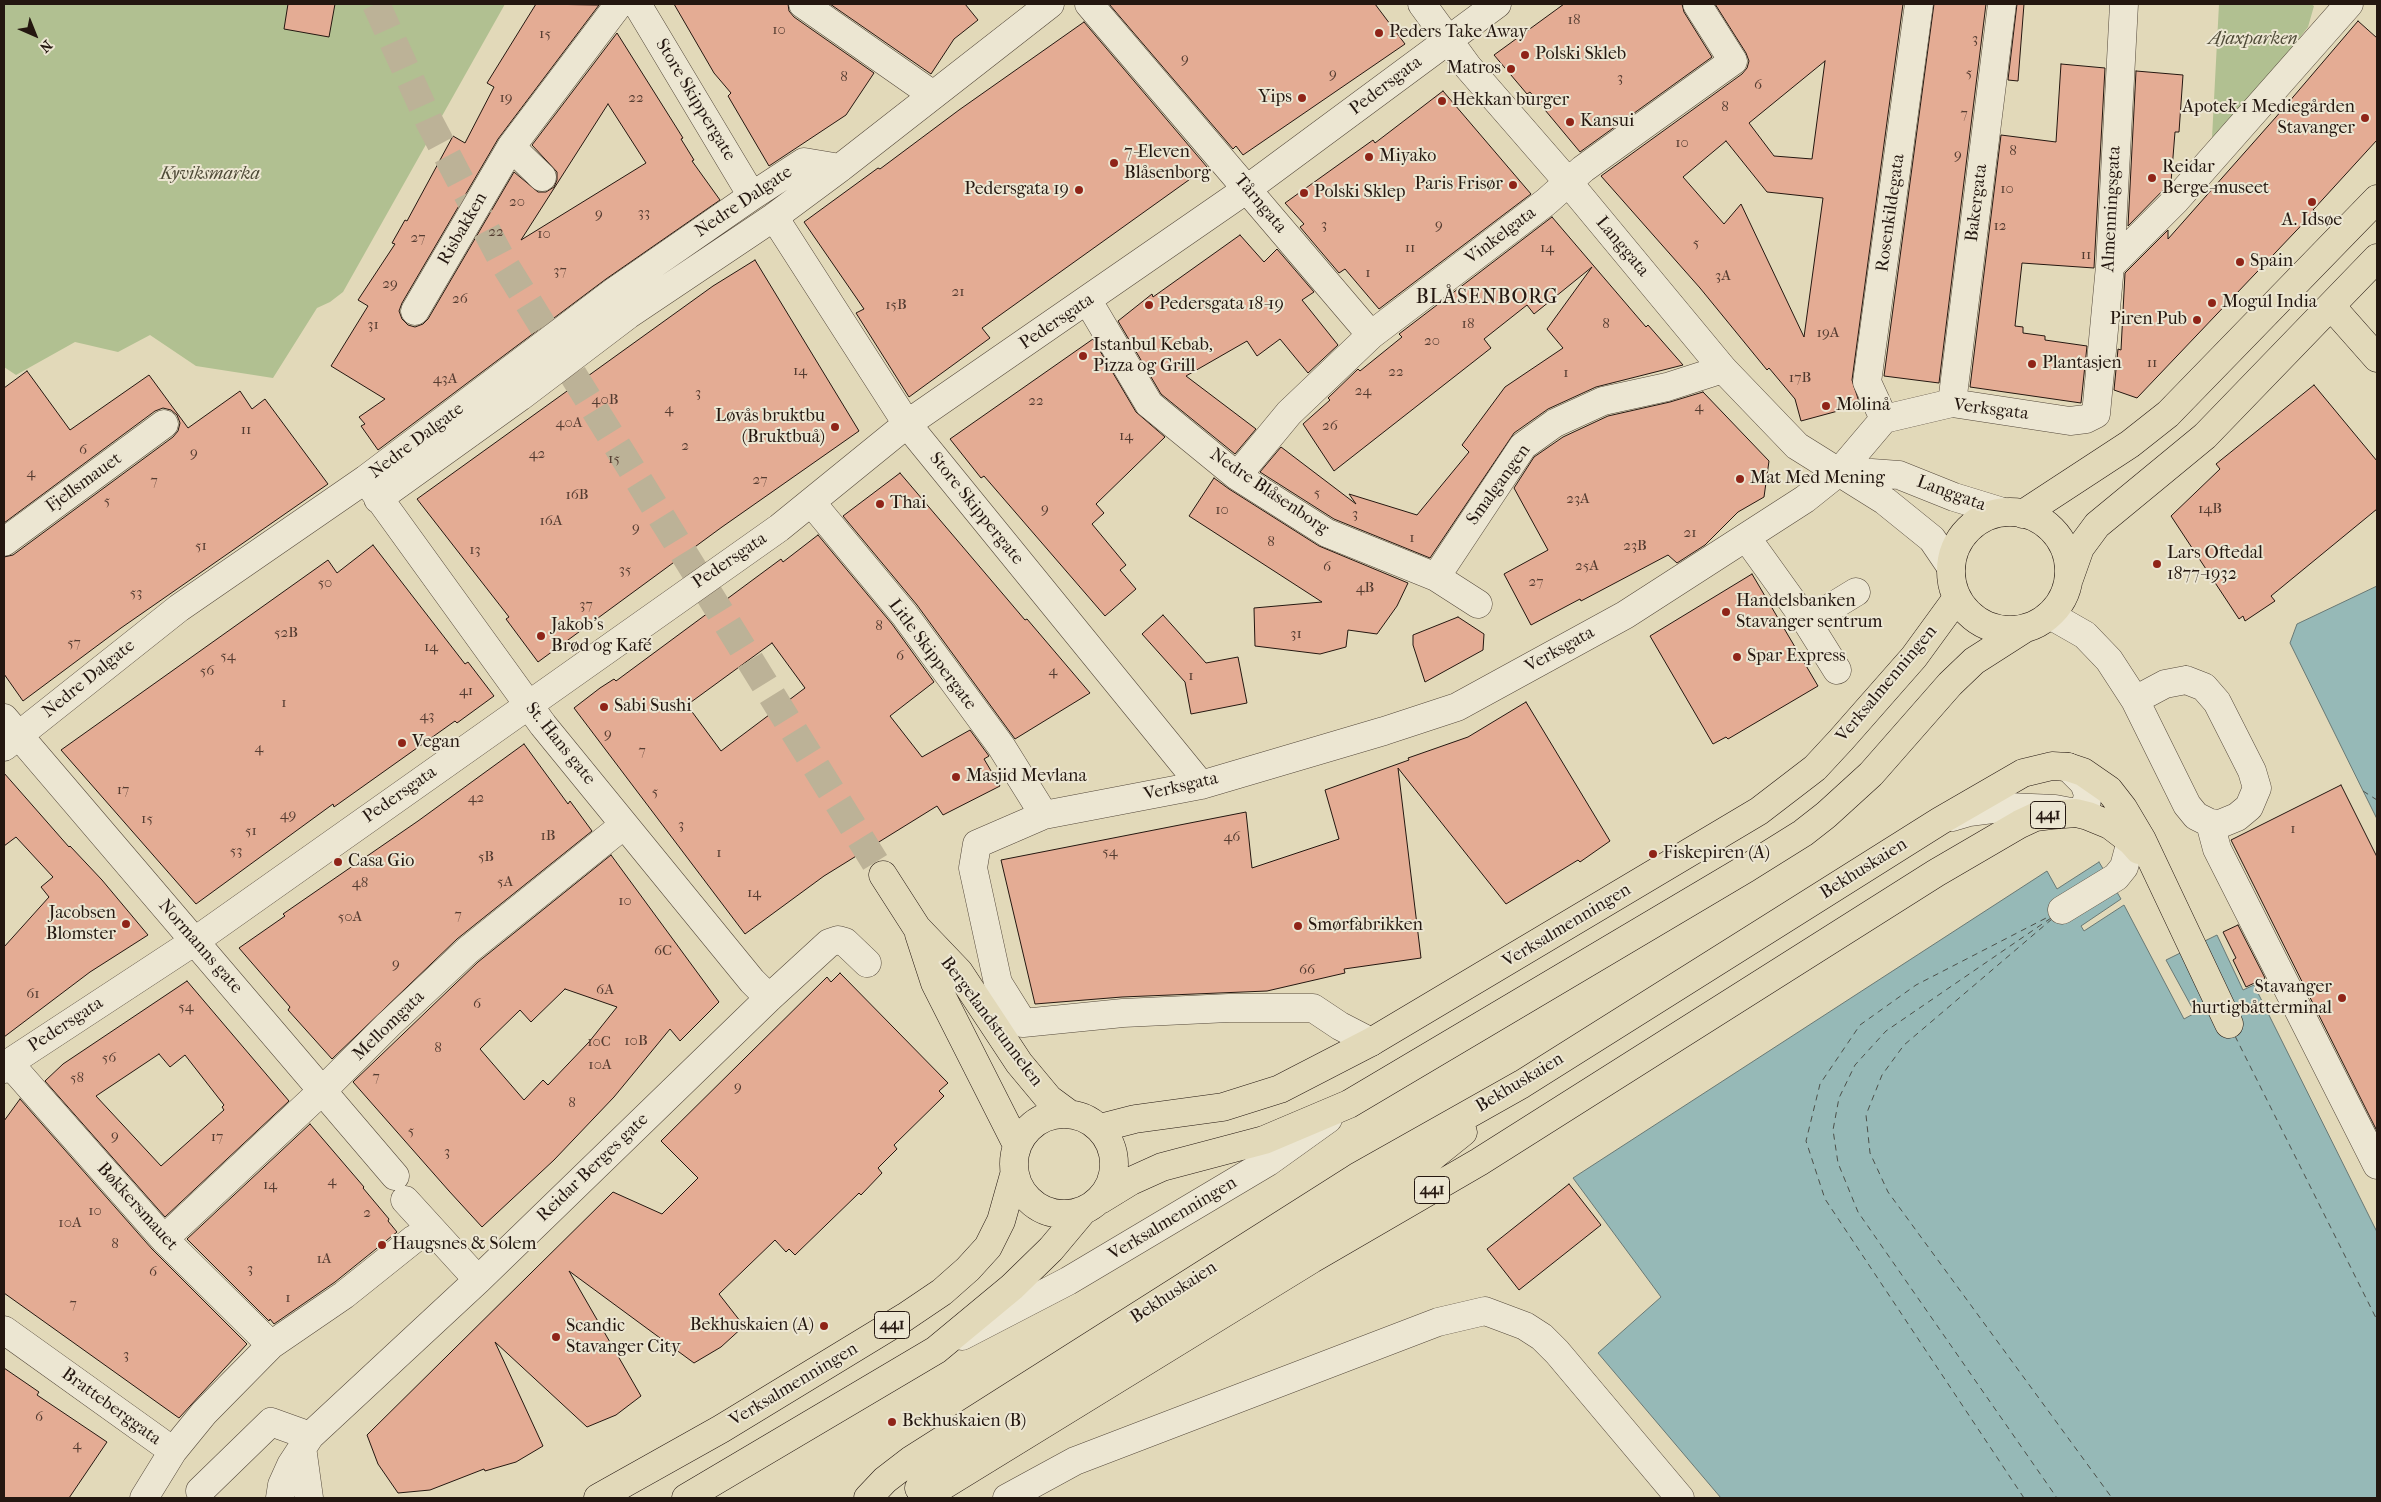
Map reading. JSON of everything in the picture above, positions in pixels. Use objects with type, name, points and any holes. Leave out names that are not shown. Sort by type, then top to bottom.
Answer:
[{"type":"main road","points":[[2377,199],[2168,414],[2130,444],[2013,513],[1980,520],[1965,534],[1956,547],[1951,568],[1957,598],[1969,614],[1984,625],[2004,630],[2024,629],[2061,598],[2080,548],[2097,525],[2205,436],[2377,258]]},
{"type":"main road","points":[[2331,306],[2377,358]]},
{"type":"main road","points":[[2013,513],[2042,522],[2058,536],[2067,555],[2061,598]]},
{"type":"main road","name":"Verksalmenningen","points":[[1100,1128],[1135,1119],[1223,1107],[1251,1100],[1280,1089],[1371,1042],[1759,811],[1789,790],[1815,768],[1842,740],[1914,657],[1957,598]]},
{"type":"main road","name":"Verksalmenningen","points":[[686,1498],[936,1350],[1012,1287],[1091,1206],[1131,1182],[1162,1167],[1264,1140],[1349,1104],[1803,833],[1862,784],[1904,739],[1950,684],[1974,661],[2024,629]]},
{"type":"main road","name":"Bekhuskaien","points":[[868,1498],[885,1480],[911,1460],[1357,1176],[1522,1084],[1940,821],[2023,773],[2052,766],[2083,772],[2108,790],[2123,808],[2155,868],[2229,1024]]},
{"type":"main road","name":"Bekhuskaien","points":[[923,1498],[1312,1260],[1479,1162],[1936,873],[2020,824],[2036,817],[2076,813],[2110,825],[2131,841],[2155,868]]},
{"type":"main road","name":"Bergelandstunnelen","points":[[884,875],[917,928],[959,972],[1020,1063],[1049,1099],[1068,1114]]},
{"type":"main road","name":"Bergelandstunnelen","points":[[917,928],[935,983],[1017,1145]]},
{"type":"main road","points":[[911,1498],[930,1473],[958,1454],[1143,1338],[1339,1219],[1427,1161],[1522,1084]]},
{"type":"main road","points":[[1017,1145],[1026,1131],[1040,1120],[1057,1114],[1068,1114],[1085,1118],[1100,1128]]},
{"type":"main road","name":"441","points":[[1091,1206],[1110,1186],[1115,1169],[1110,1142],[1100,1128]]},
{"type":"main road","name":"441","points":[[1014,1175],[1013,1163],[1017,1145]]},
{"type":"main road","points":[[1014,1175],[1021,1191],[1033,1204],[1048,1212],[1065,1215],[1091,1206]]},
{"type":"main road","name":"Verksalmenningen","points":[[598,1498],[721,1429],[905,1317],[942,1292],[968,1269],[988,1247],[1001,1221],[1014,1175]]},
{"type":"street","name":"Risbakken","points":[[415,311],[511,147],[619,4]]},
{"type":"street","name":"Store Skippergate","points":[[637,4],[752,196]]},
{"type":"street","name":"Nedre Dalgate","points":[[8,734],[179,608],[520,397],[628,315],[774,217],[840,168],[1050,4]]},
{"type":"street","name":"Tårngata","points":[[1089,4],[1371,335]]},
{"type":"street","name":"Langgata","points":[[1422,4],[1468,67],[1568,182],[1723,369],[1797,446],[1885,500],[1932,539],[1951,568]]},
{"type":"street","name":"Pedersgata","points":[[6,1066],[194,941],[527,704],[779,528],[907,424],[1088,301],[1247,189],[1497,4]]},
{"type":"street","name":"Vinkelgata","points":[[1238,476],[1289,413],[1371,335],[1568,182],[1733,61],[1697,4]]},
{"type":"street","name":"Rosenkildegata","points":[[1884,419],[1867,382],[1919,4]]},
{"type":"street","name":"Bakergata","points":[[1952,403],[2002,4]]},
{"type":"street","name":"Almenningsgata","points":[[2096,414],[2110,266],[2124,4]]},
{"type":"street","points":[[2110,266],[2176,200],[2349,4]]},
{"type":"street","points":[[810,6],[933,95]]},
{"type":"street","points":[[511,147],[542,178]]},
{"type":"street","name":"Nedre Dalgate","points":[[372,489],[615,291],[752,196],[804,162],[840,168]]},
{"type":"street","name":"Store Skippergate","points":[[774,217],[907,424],[1201,785]]},
{"type":"street","name":"Nedre Blåsenborg","points":[[1088,301],[1150,404],[1238,476],[1327,533],[1436,577],[1478,604]]},
{"type":"street","name":"Smalgangen","points":[[1436,577],[1523,446],[1555,423],[1603,401],[1667,387],[1723,369]]},
{"type":"street","name":"Verksgata","points":[[1371,1042],[1340,1026],[1313,1008],[1229,1008],[1123,1013],[1023,1023],[998,983],[974,868],[977,844],[1044,815],[1201,785],[1384,731],[1457,706],[1625,614],[1805,499],[1840,471],[1884,419],[1952,403],[2070,421],[2086,419],[2096,414]]},
{"type":"street","name":"Fjellsmauet","points":[[4,542],[164,424]]},
{"type":"street","name":"Langgata","points":[[1840,471],[1899,475],[1954,497],[2013,513]]},
{"type":"street","name":"St. Hans gate","points":[[372,489],[527,704],[624,825],[768,998]]},
{"type":"street","name":"Litle Skippergate","points":[[811,502],[904,614],[1001,746],[1044,815]]},
{"type":"street","points":[[1746,536],[1837,670]]},
{"type":"street","points":[[1806,622],[1856,592]]},
{"type":"street","points":[[2061,598],[2085,635],[2109,660],[2135,700],[2188,805],[2196,816],[2210,823],[2220,824],[2237,817],[2249,807],[2257,788],[2252,771],[2217,702],[2204,687],[2186,680],[2165,684],[2135,700]]},
{"type":"street","name":"Normanns gate","points":[[8,734],[194,941],[324,1090],[400,1188],[478,1280]]},
{"type":"street","points":[[1940,821],[1969,812],[2008,807],[2076,813],[2086,805],[2088,794],[2084,783],[2068,768]]},
{"type":"street","points":[[2062,910],[2119,873],[2128,858],[2131,841],[2123,808]]},
{"type":"street","points":[[2210,823],[2217,849],[2377,1165]]},
{"type":"street","name":"Mellomgata","points":[[164,1239],[324,1090],[388,1025],[468,950],[624,825]]},
{"type":"street","name":"Reidar Berges gate","points":[[280,1498],[282,1485],[306,1442],[478,1280],[768,998],[830,943],[838,940],[845,942],[867,963]]},
{"type":"street","name":"Bøkkersmauet","points":[[6,1066],[164,1239],[271,1345]]},
{"type":"street","name":"Verksalmenningen","points":[[936,1350],[1068,1281],[1268,1162],[1349,1104]]},
{"type":"street","points":[[173,1451],[204,1413],[271,1345],[344,1295],[414,1239]]},
{"type":"street","points":[[1006,1498],[1075,1461],[1438,1322],[1485,1311],[1525,1326],[1552,1347],[1680,1498]]},
{"type":"street","name":"Bratteberggata","points":[[4,1330],[173,1451],[144,1498]]},
{"type":"street","points":[[200,1491],[271,1422],[306,1442],[309,1498]]},
{"type":"green space","name":"Kyviksmarka","points":[[4,4],[505,4],[343,292],[330,302],[317,308],[273,378],[196,366],[150,335],[118,352],[75,342],[16,375],[4,367]]},
{"type":"green space","name":"Ajaxparken","points":[[2219,4],[2311,4],[2314,6],[2308,27],[2217,144],[2212,138]]},
{"type":"water","points":[[2377,586],[2377,819],[2290,643],[2297,624]]},
{"type":"water","points":[[2099,862],[2121,899],[2081,926],[2084,931],[2124,905],[2184,1019],[2195,1013],[2166,960],[2217,935],[2243,990],[2254,985],[2377,1232],[2377,1498],[1721,1498],[1598,1353],[1661,1297],[1573,1178],[2047,871],[2057,889]]},
{"type":"building","points":[[288,4],[335,4],[329,37],[284,29]]},
{"type":"building","points":[[536,4],[599,5],[498,139],[402,303],[399,311],[402,319],[408,325],[415,327],[423,324],[428,319],[514,172],[538,192],[546,192],[554,187],[557,180],[557,172],[532,145],[617,33],[683,138],[681,139],[694,160],[692,161],[720,200],[606,279],[378,450],[361,426],[365,424],[359,417],[385,399],[331,366],[368,306],[358,300],[395,244],[392,243],[405,220],[407,221],[453,136],[465,143],[494,87],[487,83]],"holes":[[[608,104],[646,163],[521,240]]]},
{"type":"building","points":[[674,4],[788,4],[789,11],[794,17],[874,73],[846,115],[769,166],[728,96],[731,93],[714,73]]},
{"type":"building","points":[[830,4],[965,4],[978,20],[954,39],[931,74]]},
{"type":"building","points":[[1109,4],[1375,4],[1405,44],[1243,155],[1236,146],[1233,149]]},
{"type":"building","points":[[1564,4],[1682,4],[1684,12],[1712,57],[1580,152],[1530,92],[1527,94],[1494,55]]},
{"type":"building","points":[[1715,4],[1903,4],[1852,380],[1860,405],[1801,421],[1795,399],[1769,368],[1767,370],[1700,288],[1601,176],[1742,74],[1747,68],[1749,61],[1746,53]],"holes":[[[1825,61],[1812,159],[1774,156],[1749,123]],[[1726,141],[1767,192],[1823,198],[1804,337],[1741,204],[1724,224],[1683,177]]]},
{"type":"building","points":[[1934,4],[1986,4],[1939,383],[1884,376]]},
{"type":"building","points":[[2017,4],[2024,4],[2018,81],[2008,80]]},
{"type":"building","points":[[2358,21],[2377,38],[2377,140],[2313,210],[2315,211],[2137,398],[2114,390],[2118,349],[2121,350],[2125,273],[2168,230],[2168,239]]},
{"type":"building","points":[[1084,22],[1207,167],[982,328],[990,338],[909,397],[856,313],[864,309],[804,222]]},
{"type":"building","points":[[2061,64],[2105,68],[2094,268],[2022,263],[2015,326],[2023,327],[2023,333],[2045,336],[2045,340],[2087,346],[2081,403],[1970,387],[2001,135],[2056,142]]},
{"type":"building","points":[[2136,71],[2183,75],[2179,132],[2175,132],[2171,182],[2128,226]]},
{"type":"building","points":[[1443,91],[1531,194],[1379,309],[1345,269],[1339,273],[1300,227],[1304,224],[1285,203],[1373,140],[1375,143]]},
{"type":"building","points":[[1552,217],[1646,327],[1648,325],[1683,365],[1596,387],[1548,409],[1514,433],[1430,558],[1334,519],[1260,472],[1281,447],[1356,504],[1349,494],[1417,515],[1469,452],[1462,445],[1505,387],[1563,348],[1547,329],[1592,267],[1534,314],[1527,305],[1484,339],[1491,348],[1334,471],[1303,424],[1330,400],[1328,398],[1358,369],[1360,371],[1402,337],[1399,334]]},
{"type":"building","points":[[1240,235],[1264,262],[1277,249],[1314,292],[1302,300],[1338,345],[1308,373],[1280,339],[1257,356],[1247,341],[1186,376],[1256,429],[1235,454],[1161,394],[1118,321],[1152,294],[1153,297]]},
{"type":"building","points":[[755,260],[859,431],[722,527],[538,662],[506,619],[509,617],[417,499],[713,286]]},
{"type":"building","points":[[1093,339],[1136,412],[1165,437],[1096,504],[1104,513],[1092,524],[1126,565],[1120,570],[1136,589],[1105,616],[984,476],[981,478],[950,439]]},
{"type":"building","points":[[27,371],[70,430],[149,375],[188,428],[240,391],[252,409],[265,399],[328,484],[121,628],[23,701],[4,674],[4,557],[13,555],[173,437],[178,431],[180,423],[177,415],[171,410],[163,408],[155,411],[4,523],[4,388]]},
{"type":"building","points":[[2314,385],[2377,461],[2377,509],[2271,596],[2275,601],[2245,621],[2243,616],[2239,619],[2171,516],[2220,469],[2216,464]]},
{"type":"building","points":[[1703,392],[1769,461],[1764,497],[1738,512],[1705,545],[1677,563],[1668,555],[1531,625],[1504,574],[1548,550],[1514,488],[1534,457],[1563,437],[1608,416],[1670,402]]},
{"type":"building","points":[[900,473],[1090,693],[1015,739],[917,605],[843,516]]},
{"type":"building","points":[[1214,478],[1319,546],[1408,583],[1397,606],[1377,634],[1348,630],[1346,647],[1320,654],[1255,646],[1254,608],[1322,602],[1189,516]]},
{"type":"building","points":[[818,535],[892,624],[934,682],[890,716],[922,757],[970,730],[989,756],[984,759],[1000,786],[943,815],[937,806],[824,876],[745,934],[574,708],[614,679],[616,681],[781,559],[783,562]],"holes":[[[772,643],[805,688],[721,751],[687,705]]]},
{"type":"building","points":[[373,545],[465,664],[468,662],[494,696],[457,723],[455,721],[334,807],[333,804],[196,904],[61,750],[328,560],[337,573]]},
{"type":"building","points":[[1752,574],[1818,686],[1728,739],[1726,737],[1713,744],[1650,636]]},
{"type":"building","points":[[1163,615],[1206,663],[1238,657],[1247,703],[1191,714],[1185,682],[1142,634]]},
{"type":"building","points":[[1458,617],[1484,634],[1483,650],[1425,682],[1413,645],[1413,635]]},
{"type":"building","points":[[1526,702],[1610,841],[1580,862],[1578,860],[1506,904],[1398,768],[1421,958],[1344,969],[1345,973],[1267,991],[1122,997],[1035,1004],[1001,860],[1246,812],[1252,868],[1339,839],[1325,790],[1468,737]]},
{"type":"building","points":[[524,744],[568,804],[570,801],[592,831],[457,939],[332,1059],[288,1010],[290,1007],[239,948],[285,916],[283,914],[418,821]]},
{"type":"building","points":[[4,773],[69,847],[102,880],[148,935],[90,972],[4,1037],[4,947],[49,897],[41,887],[53,877],[16,837],[4,846]]},
{"type":"building","name":"Stavanger hurtigbåtterminal","points":[[2341,785],[2377,857],[2377,1131],[2231,840]]},
{"type":"building","points":[[611,855],[719,1002],[680,1041],[670,1029],[614,1097],[554,1160],[482,1227],[353,1082],[478,962]],"holes":[[[565,989],[617,1007],[589,1042],[548,1085],[543,1080],[524,1100],[480,1049],[520,1010],[531,1022]]]},
{"type":"building","points":[[2238,925],[2265,978],[2246,987],[2233,960],[2236,958],[2223,932]]},
{"type":"building","points":[[840,973],[948,1083],[939,1091],[944,1096],[894,1145],[897,1149],[878,1168],[882,1173],[861,1195],[859,1193],[795,1255],[789,1249],[786,1252],[775,1240],[719,1294],[744,1326],[721,1347],[694,1363],[569,1271],[641,1396],[616,1415],[587,1427],[495,1342],[543,1446],[516,1462],[485,1471],[484,1469],[430,1490],[398,1493],[378,1464],[367,1435],[613,1192],[662,1214],[698,1178],[661,1141],[827,977],[831,982]]},
{"type":"building","points":[[187,981],[289,1101],[165,1217],[45,1081],[63,1064]],"holes":[[[159,1054],[170,1067],[185,1055],[224,1105],[222,1107],[224,1110],[161,1166],[96,1096]]]},
{"type":"building","points":[[20,1099],[152,1249],[247,1344],[179,1418],[4,1293],[4,1121]]},
{"type":"building","points":[[310,1124],[364,1187],[397,1232],[335,1282],[274,1324],[187,1239]]},
{"type":"building","points":[[1569,1184],[1601,1225],[1519,1290],[1487,1249]]},
{"type":"building","points":[[4,1368],[39,1392],[37,1395],[107,1442],[69,1498],[4,1498]]},
{"type":"ferry route","points":[[2363,791],[2377,800]]},
{"type":"ferry route","points":[[2024,1498],[1825,1199],[1806,1141],[1820,1084],[1860,1025],[1916,985],[2050,916]]},
{"type":"ferry route","points":[[2051,918],[1886,1031],[1855,1065],[1839,1098],[1833,1130],[1838,1163],[1858,1212],[2057,1498]]},
{"type":"ferry route","points":[[2052,919],[1904,1045],[1882,1075],[1866,1115],[1870,1153],[1888,1192],[2112,1498]]},
{"type":"ferry route","points":[[2235,1036],[2377,1320]]},
{"type":"tunnel","points":[[376,4],[429,121],[502,260],[883,875]]},
{"type":"place","name":"Peders Take Away","points":[[1379,33]]},
{"type":"place","name":"Polski Skleb","points":[[1525,55]]},
{"type":"place","name":"Matros","points":[[1511,69]]},
{"type":"place","name":"Yips","points":[[1302,98]]},
{"type":"place","name":"Hekkan burger","points":[[1442,101]]},
{"type":"place","name":"Apotek 1 Mediegården Stavanger","points":[[2365,118]]},
{"type":"place","name":"Kansui","points":[[1570,122]]},
{"type":"place","name":"Miyako","points":[[1369,157]]},
{"type":"place","name":"7-Eleven Blåsenborg","points":[[1114,163]]},
{"type":"place","name":"Reidar Berge-museet","points":[[2152,178]]},
{"type":"place","name":"Paris Frisør","points":[[1513,185]]},
{"type":"place","name":"Pedersgata 19","points":[[1079,190]]},
{"type":"place","name":"Polski Sklep","points":[[1304,193]]},
{"type":"place","name":"A. Idsøe","points":[[2312,202]]},
{"type":"place","name":"Spain","points":[[2240,262]]},
{"type":"place","name":"Mogul India","points":[[2212,303]]},
{"type":"place","name":"Pedersgata 18-19","points":[[1149,305]]},
{"type":"place","name":"Piren Pub","points":[[2197,320]]},
{"type":"place","name":"Istanbul Kebab, Pizza og Grill","points":[[1083,356]]},
{"type":"place","name":"Plantasjen","points":[[2032,364]]},
{"type":"place","name":"Molinå","points":[[1826,406]]},
{"type":"place","name":"Løvås bruktbu (Bruktbuå)","points":[[835,427]]},
{"type":"place","name":"Mat Med Mening","points":[[1740,479]]},
{"type":"place","name":"Thai","points":[[880,504]]},
{"type":"place","name":"Lars Oftedal 1877-1932","points":[[2157,564]]},
{"type":"place","name":"Handelsbanken Stavanger sentrum","points":[[1726,612]]},
{"type":"place","name":"Jakob's Brød og Kafé","points":[[541,636]]},
{"type":"place","name":"Spar Express","points":[[1737,657]]},
{"type":"place","name":"Sabi Sushi","points":[[604,707]]},
{"type":"place","name":"Vegan","points":[[402,743]]},
{"type":"place","name":"Masjid Mevlana","points":[[956,777]]},
{"type":"place","name":"Fiskepiren (A)","points":[[1653,854]]},
{"type":"place","name":"Casa Gio","points":[[338,862]]},
{"type":"place","name":"Jacobsen Blomster","points":[[126,924]]},
{"type":"place","name":"Smørfabrikken","points":[[1298,926]]},
{"type":"place","name":"Stavanger hurtigbåtterminal","points":[[2342,998]]},
{"type":"place","name":"Haugsnes & Solem","points":[[382,1245]]},
{"type":"place","name":"Bekhuskaien (A)","points":[[824,1326]]},
{"type":"place","name":"Scandic Stavanger City","points":[[556,1337]]},
{"type":"place","name":"Bekhuskaien (B)","points":[[892,1422]]},
{"type":"district","name":"BLÅSENBORG","points":[[1487,298]]}]
